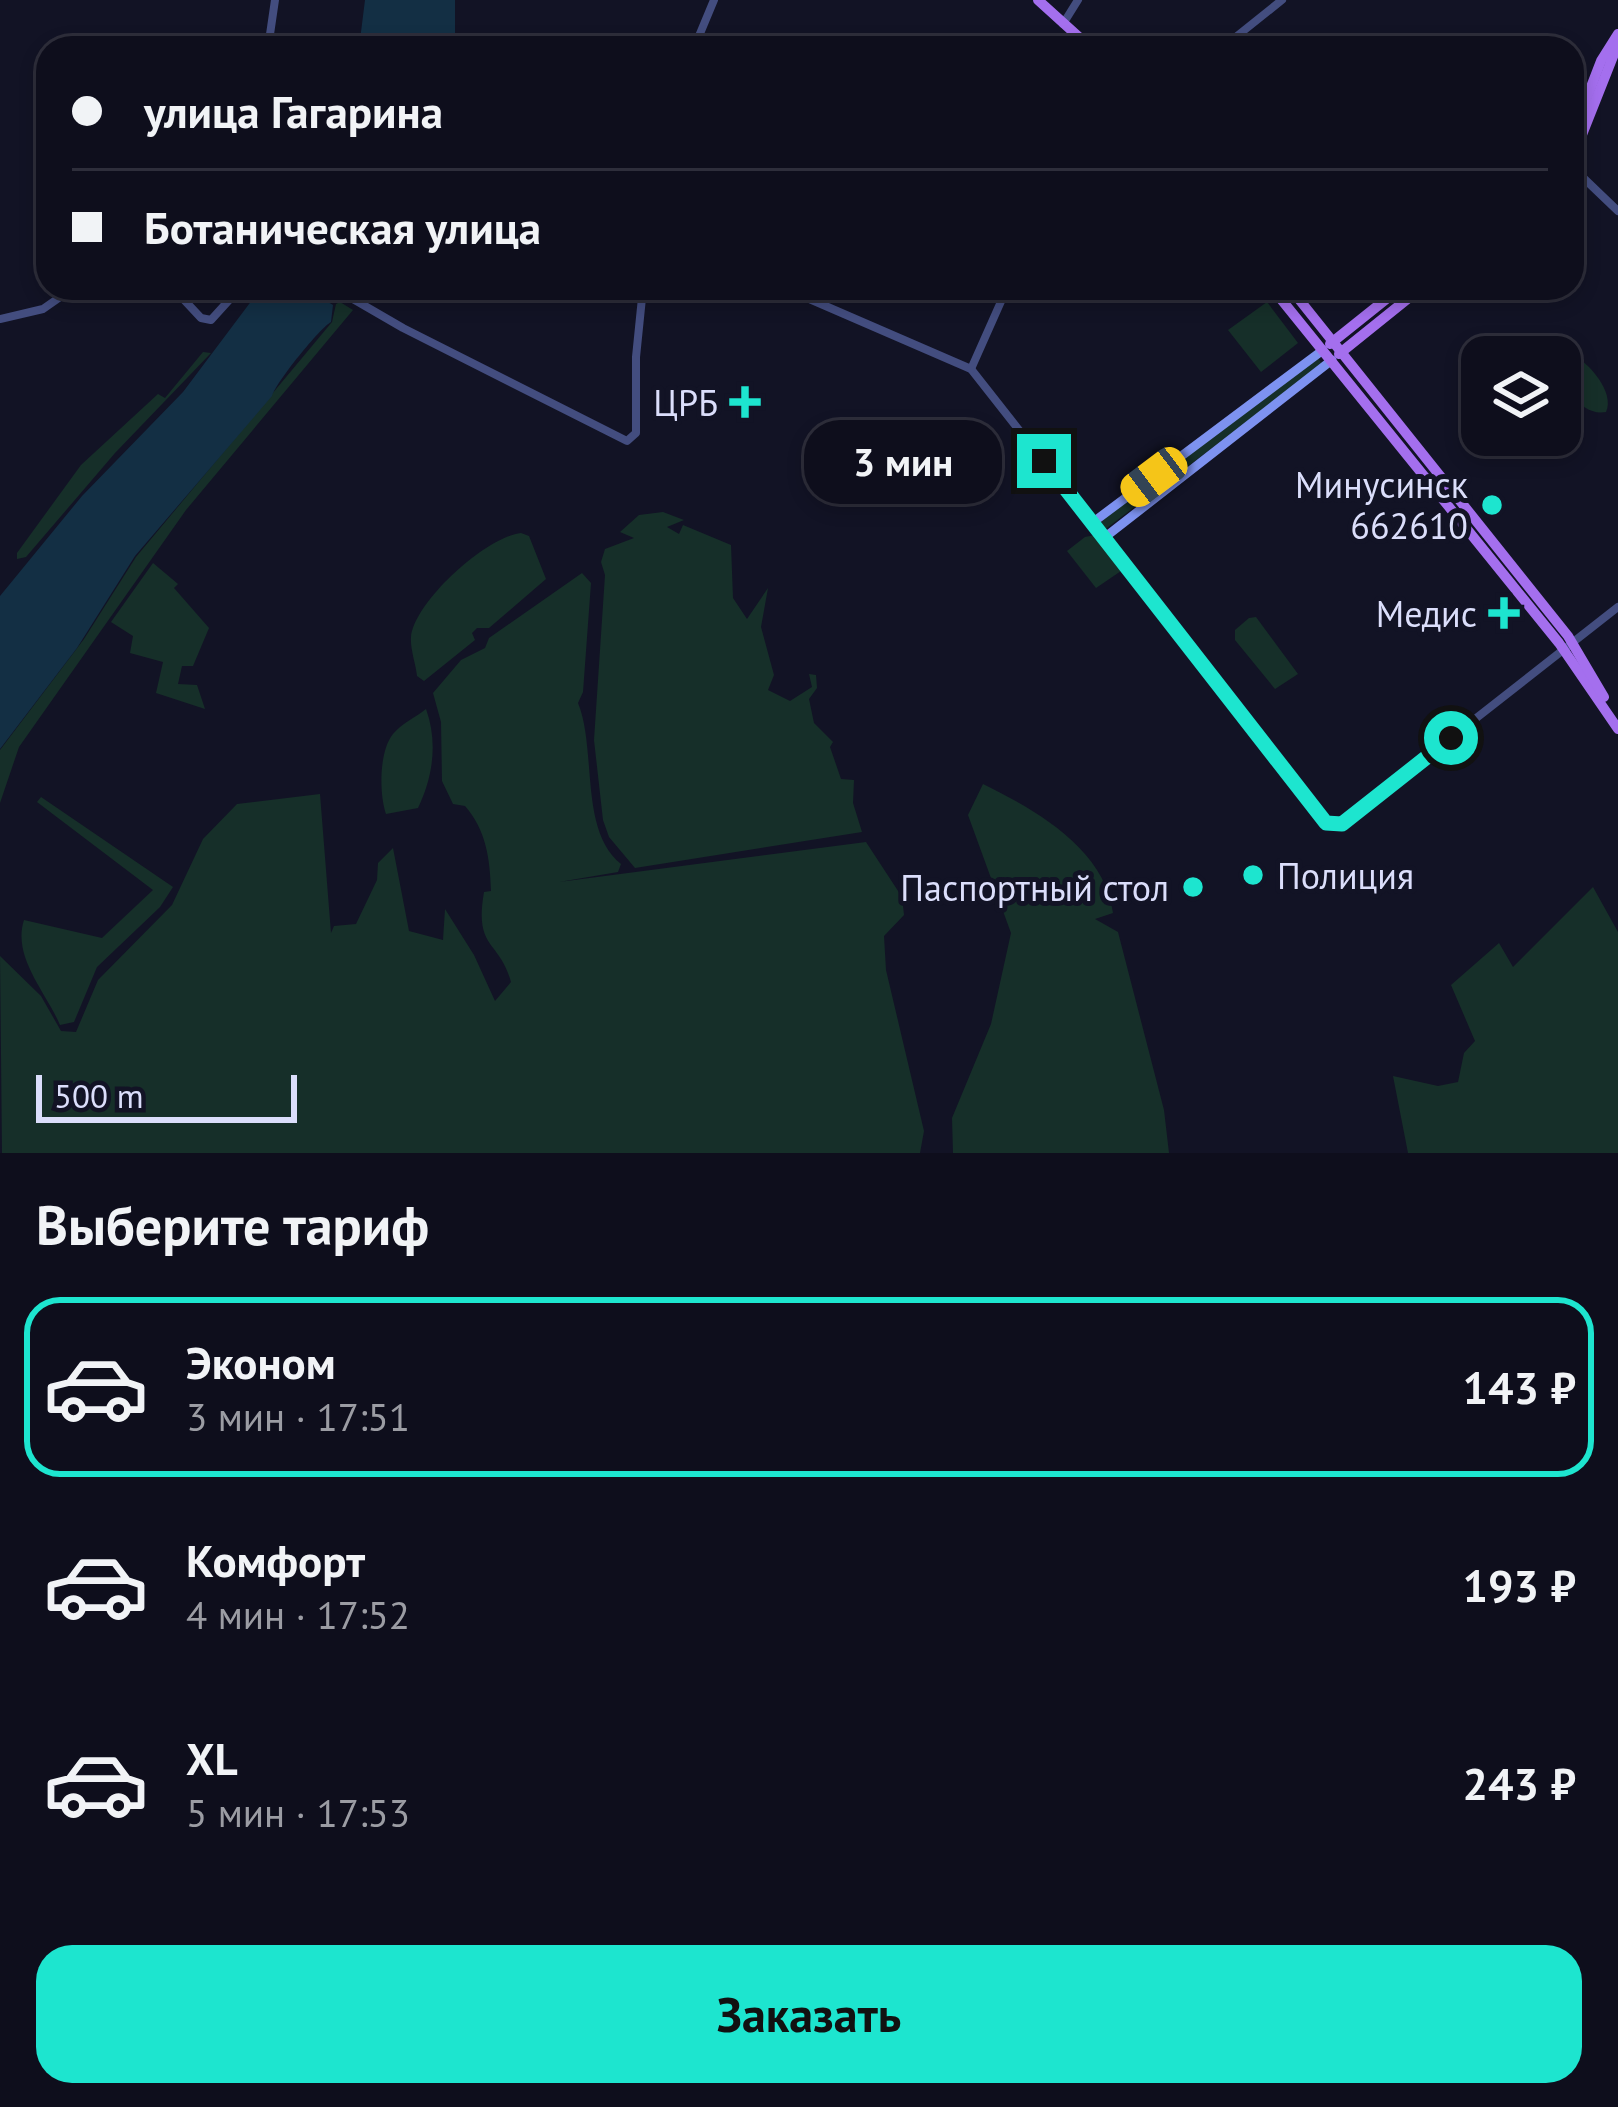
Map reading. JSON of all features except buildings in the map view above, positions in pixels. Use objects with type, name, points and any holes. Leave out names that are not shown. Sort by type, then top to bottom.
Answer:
[{"type":"main road","points":[[1038,0],[1076,36]]},
{"type":"main road","points":[[1063,24],[1072,36]]},
{"type":"main road","points":[[1584,127],[1618,34]]},
{"type":"main road","points":[[1584,112],[1618,44]]},
{"type":"main road","points":[[1283,300],[1332,351],[1568,646],[1618,725]]},
{"type":"main road","points":[[1298,300],[1332,351]]},
{"type":"main road","points":[[1387,300],[1332,351],[1104,538],[1092,523],[1332,351],[1404,300]]},
{"type":"street","points":[[270,36],[275,0]]},
{"type":"street","points":[[699,36],[714,0]]},
{"type":"street","points":[[1063,24],[1078,0]]},
{"type":"street","points":[[1237,36],[1282,0]]},
{"type":"street","points":[[1584,176],[1618,211]]},
{"type":"street","points":[[0,319],[43,309],[56,300]]},
{"type":"street","points":[[184,300],[201,318],[211,320],[229,300]]},
{"type":"street","points":[[353,300],[621,440],[630,440],[636,433],[642,300]]},
{"type":"street","points":[[812,300],[971,369],[1092,523]]},
{"type":"street","points":[[971,369],[1002,300]]},
{"type":"street","points":[[1104,538],[1252,730],[1333,826],[1342,824],[1618,607]]},
{"type":"green space","points":[[340,302],[353,310],[186,510],[19,747],[0,803],[0,750],[84,639],[136,557],[332,322]]},
{"type":"green space","points":[[1267,302],[1298,343],[1261,372],[1228,330]]},
{"type":"green space","points":[[203,352],[211,353],[115,453],[26,557],[17,559],[81,465],[158,394],[165,398]]},
{"type":"green space","points":[[1318,358],[1322,364],[1103,531],[1101,519]]},
{"type":"green space","points":[[1581,361],[1607,396],[1606,412],[1581,405]]},
{"type":"green space","points":[[663,512],[684,520],[667,527],[679,534],[683,525],[731,545],[733,598],[747,619],[768,588],[761,627],[774,675],[768,690],[790,701],[812,687],[809,674],[816,675],[817,688],[809,699],[814,723],[833,742],[830,747],[841,779],[854,780],[853,803],[862,832],[635,868],[609,837],[594,740],[605,575],[601,562],[605,549],[634,538],[620,532],[639,515]]},
{"type":"green space","points":[[521,533],[529,536],[546,579],[489,628],[477,628],[472,633],[475,640],[424,681],[417,676],[411,637],[425,606],[472,558]]},
{"type":"green space","points":[[1095,535],[1121,571],[1096,588],[1067,551]]},
{"type":"green space","points":[[153,563],[178,584],[174,588],[209,628],[193,666],[182,666],[178,684],[197,685],[205,709],[156,693],[163,662],[130,653],[133,636],[111,622]]},
{"type":"green space","points":[[582,573],[591,583],[583,692],[578,703],[599,831],[621,864],[618,872],[559,882],[866,842],[902,897],[904,915],[884,936],[886,970],[924,1131],[920,1153],[2,1153],[0,956],[41,996],[61,1031],[76,1032],[98,980],[172,905],[203,839],[237,804],[320,794],[331,933],[334,926],[356,924],[377,880],[378,863],[393,848],[409,931],[443,940],[445,909],[495,1001],[511,982],[482,924],[484,892],[491,891],[488,856],[472,815],[465,806],[453,804],[442,781],[441,722],[433,693],[461,660],[485,648],[489,638]]},
{"type":"green space","points":[[1256,617],[1298,674],[1275,689],[1235,640],[1235,630]]},
{"type":"green space","points":[[426,709],[433,747],[423,796],[418,808],[386,814],[382,773],[388,741]]},
{"type":"green space","points":[[983,784],[1065,834],[1097,870],[1113,913],[1095,919],[1118,932],[1164,1110],[1169,1153],[953,1153],[952,1118],[991,1024],[1011,933],[968,815]]},
{"type":"green space","points":[[41,797],[173,887],[160,907],[97,967],[74,1022],[60,1025],[26,961],[24,920],[102,938],[153,890],[37,802]]},
{"type":"green space","points":[[1593,887],[1618,932],[1618,1153],[1408,1153],[1393,1076],[1438,1086],[1458,1082],[1464,1053],[1475,1041],[1451,985],[1499,943],[1513,967]]},
{"type":"water","points":[[365,0],[455,0],[455,36],[360,36]]},
{"type":"water","points":[[252,300],[325,300],[333,305],[331,322],[135,556],[77,648],[0,749],[0,596],[82,496],[183,392]]},
{"type":"place","name":"ЦРБ","points":[[745,402]]},
{"type":"place","name":"Минусинск 662610","points":[[1492,505]]},
{"type":"place","name":"Медис","points":[[1504,613]]},
{"type":"place","name":"Полиция","points":[[1253,875]]},
{"type":"place","name":"Паспортный стол","points":[[1193,887]]},
{"type":"route","points":[[1044,461],[1326,823],[1342,824],[1451,738]]}]
